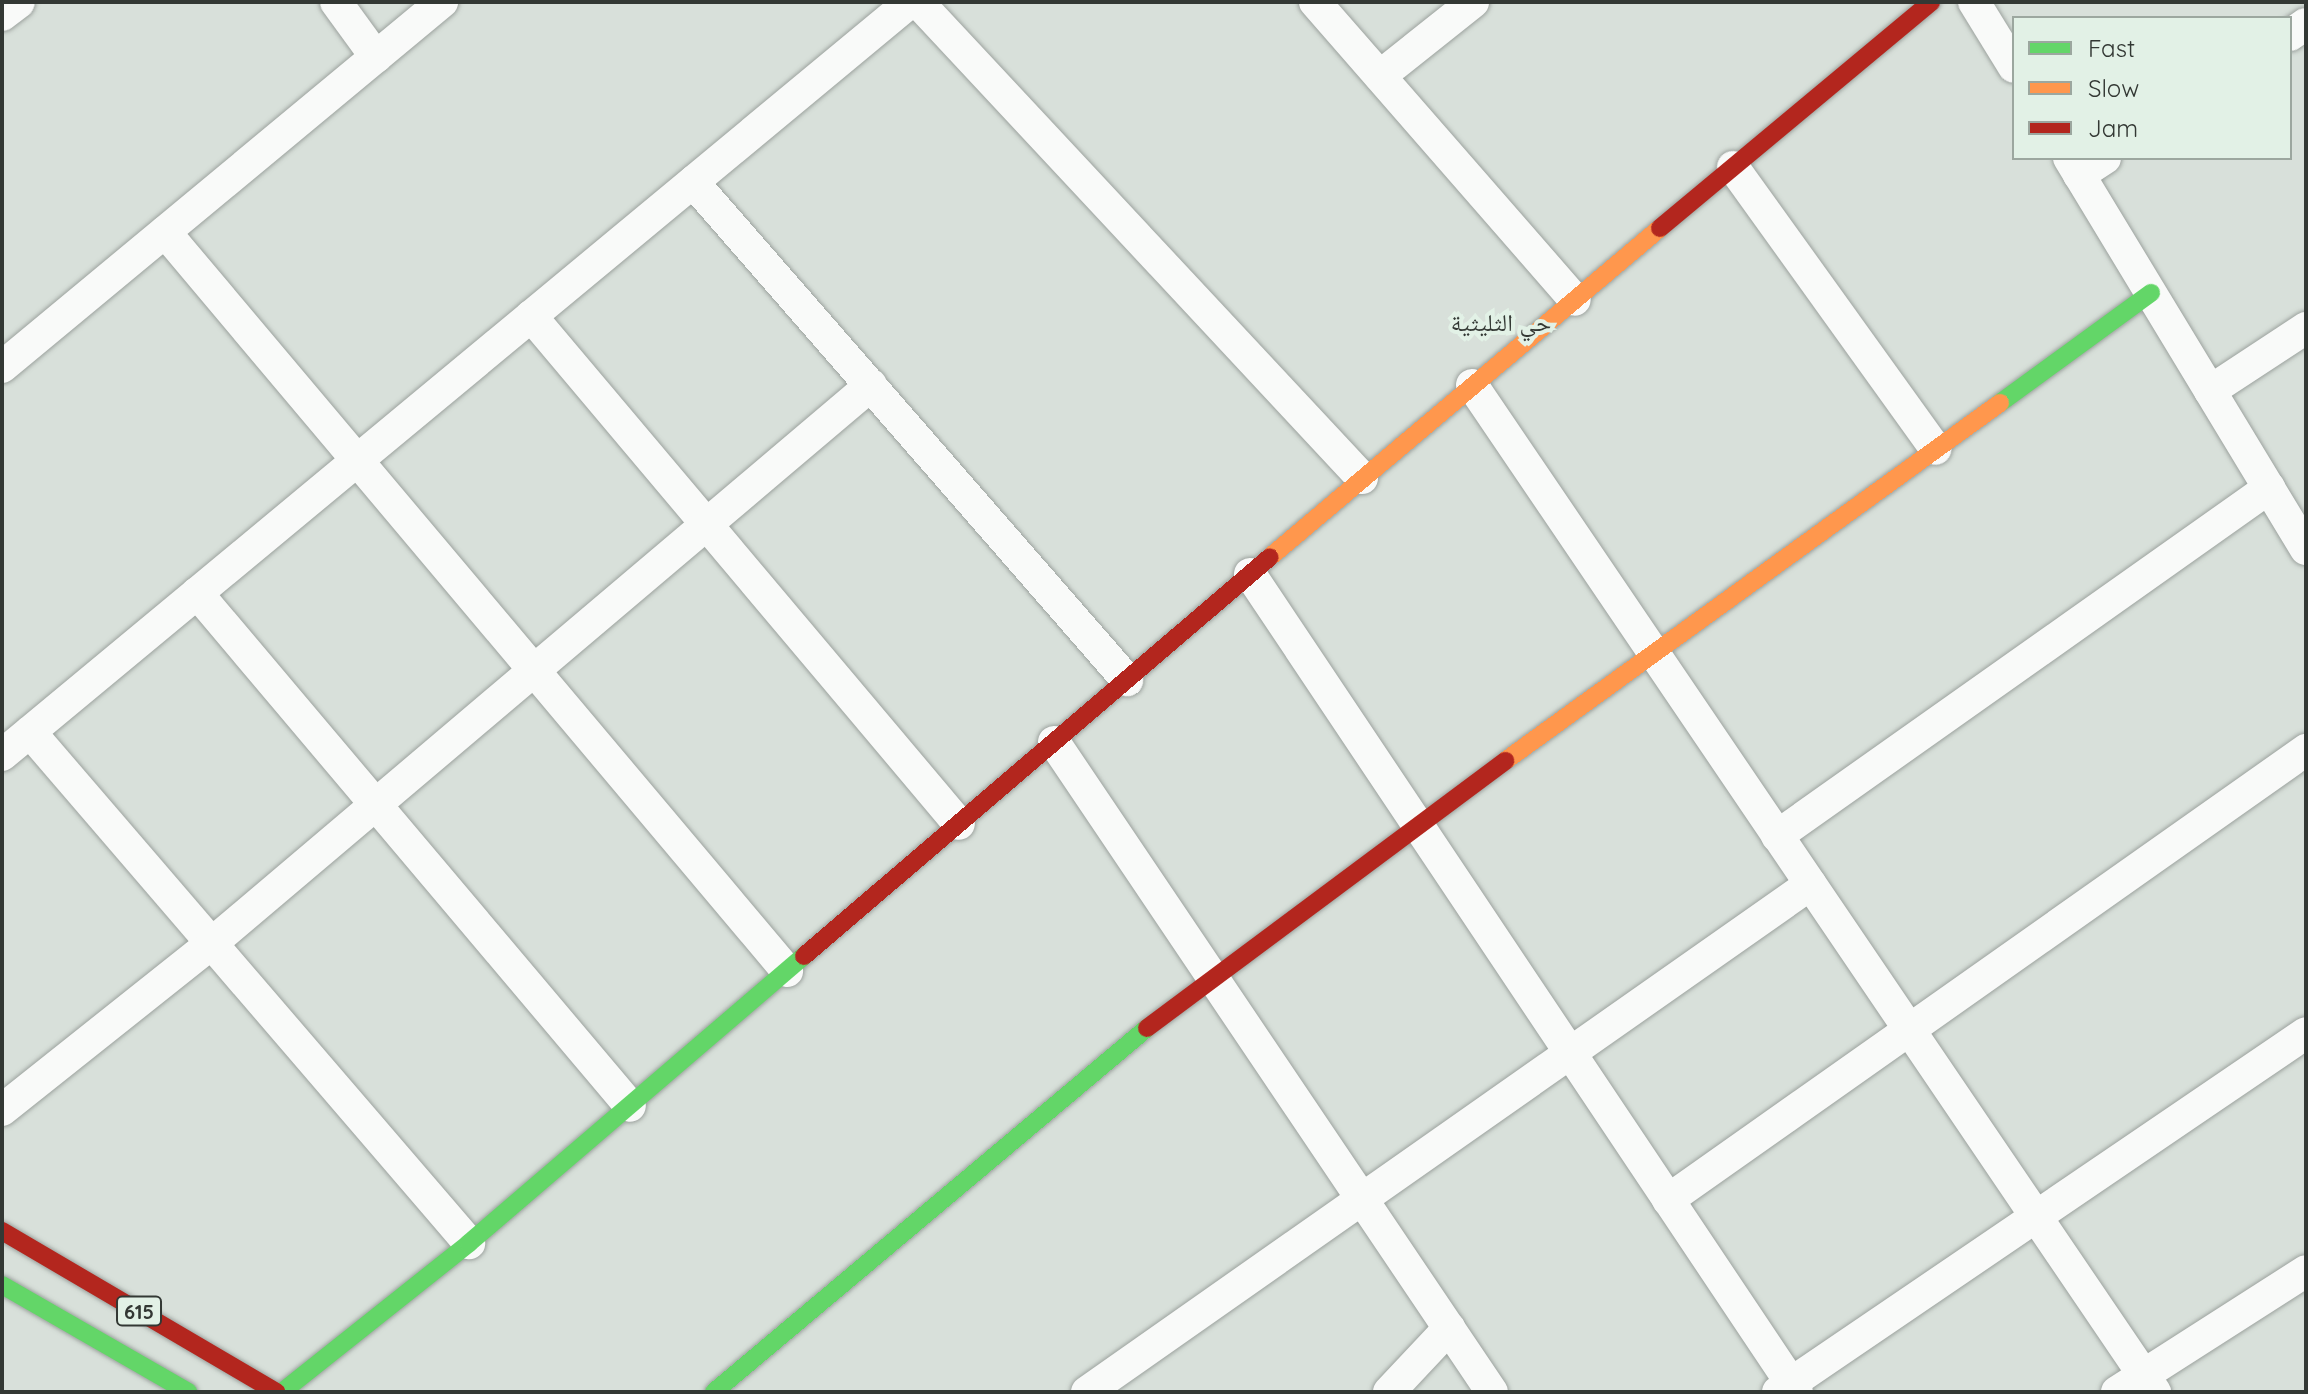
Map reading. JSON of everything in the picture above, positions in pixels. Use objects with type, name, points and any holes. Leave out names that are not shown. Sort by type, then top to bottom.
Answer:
[{"type":"main road","points":[[279,1392],[469,1243],[1362,478],[1931,2]]},
{"type":"main road","points":[[714,1392],[1211,975],[2151,293]]},
{"type":"main road","name":"615","points":[[2,1231],[279,1392]]},
{"type":"main road","name":"615","points":[[2,1285],[188,1392]]},
{"type":"street","points":[[2,15],[19,2]]},
{"type":"street","points":[[336,2],[376,57]]},
{"type":"street","points":[[2,367],[442,2]]},
{"type":"street","points":[[2,755],[910,2]]},
{"type":"street","points":[[918,2],[1362,478]]},
{"type":"street","points":[[1315,2],[1575,300]]},
{"type":"street","points":[[1380,76],[1473,2]]},
{"type":"street","points":[[1974,2],[2012,64]]},
{"type":"street","points":[[2084,164],[2151,293],[2306,549]]},
{"type":"street","points":[[1733,167],[1936,449]]},
{"type":"street","points":[[693,182],[1127,680]]},
{"type":"street","points":[[165,232],[787,971]]},
{"type":"street","points":[[531,316],[959,824]]},
{"type":"street","points":[[2210,391],[2306,328]]},
{"type":"street","points":[[2,1110],[211,944],[871,385]]},
{"type":"street","points":[[1472,385],[2036,1217],[2138,1386],[2306,1271]]},
{"type":"street","points":[[1777,836],[2269,488]]},
{"type":"street","points":[[1250,574],[1668,1200],[1789,1389],[2036,1217],[2304,1039]]},
{"type":"street","points":[[197,593],[630,1106]]},
{"type":"street","points":[[30,732],[469,1243]]},
{"type":"street","points":[[1054,742],[1492,1392]]},
{"type":"street","points":[[1668,1200],[2306,750]]},
{"type":"street","points":[[1087,1392],[1811,884]]},
{"type":"street","points":[[1389,1392],[1449,1328]]},
{"type":"traffic: fast","points":[[2000,403],[2151,293]]},
{"type":"traffic: fast","points":[[282,1392],[469,1243],[804,956]]},
{"type":"traffic: fast","points":[[714,1392],[1147,1028]]},
{"type":"traffic: fast","points":[[2,1285],[188,1392]]},
{"type":"traffic: slow","points":[[1270,557],[1660,228]]},
{"type":"traffic: slow","points":[[1505,761],[2000,403]]},
{"type":"traffic: jam","points":[[1660,228],[1931,2]]},
{"type":"traffic: jam","points":[[804,956],[1270,557]]},
{"type":"traffic: jam","points":[[1147,1028],[1505,761]]},
{"type":"traffic: jam","points":[[2,1231],[276,1392]]},
{"type":"district","name":"حي الثليثية","points":[[1501,323]]}]
